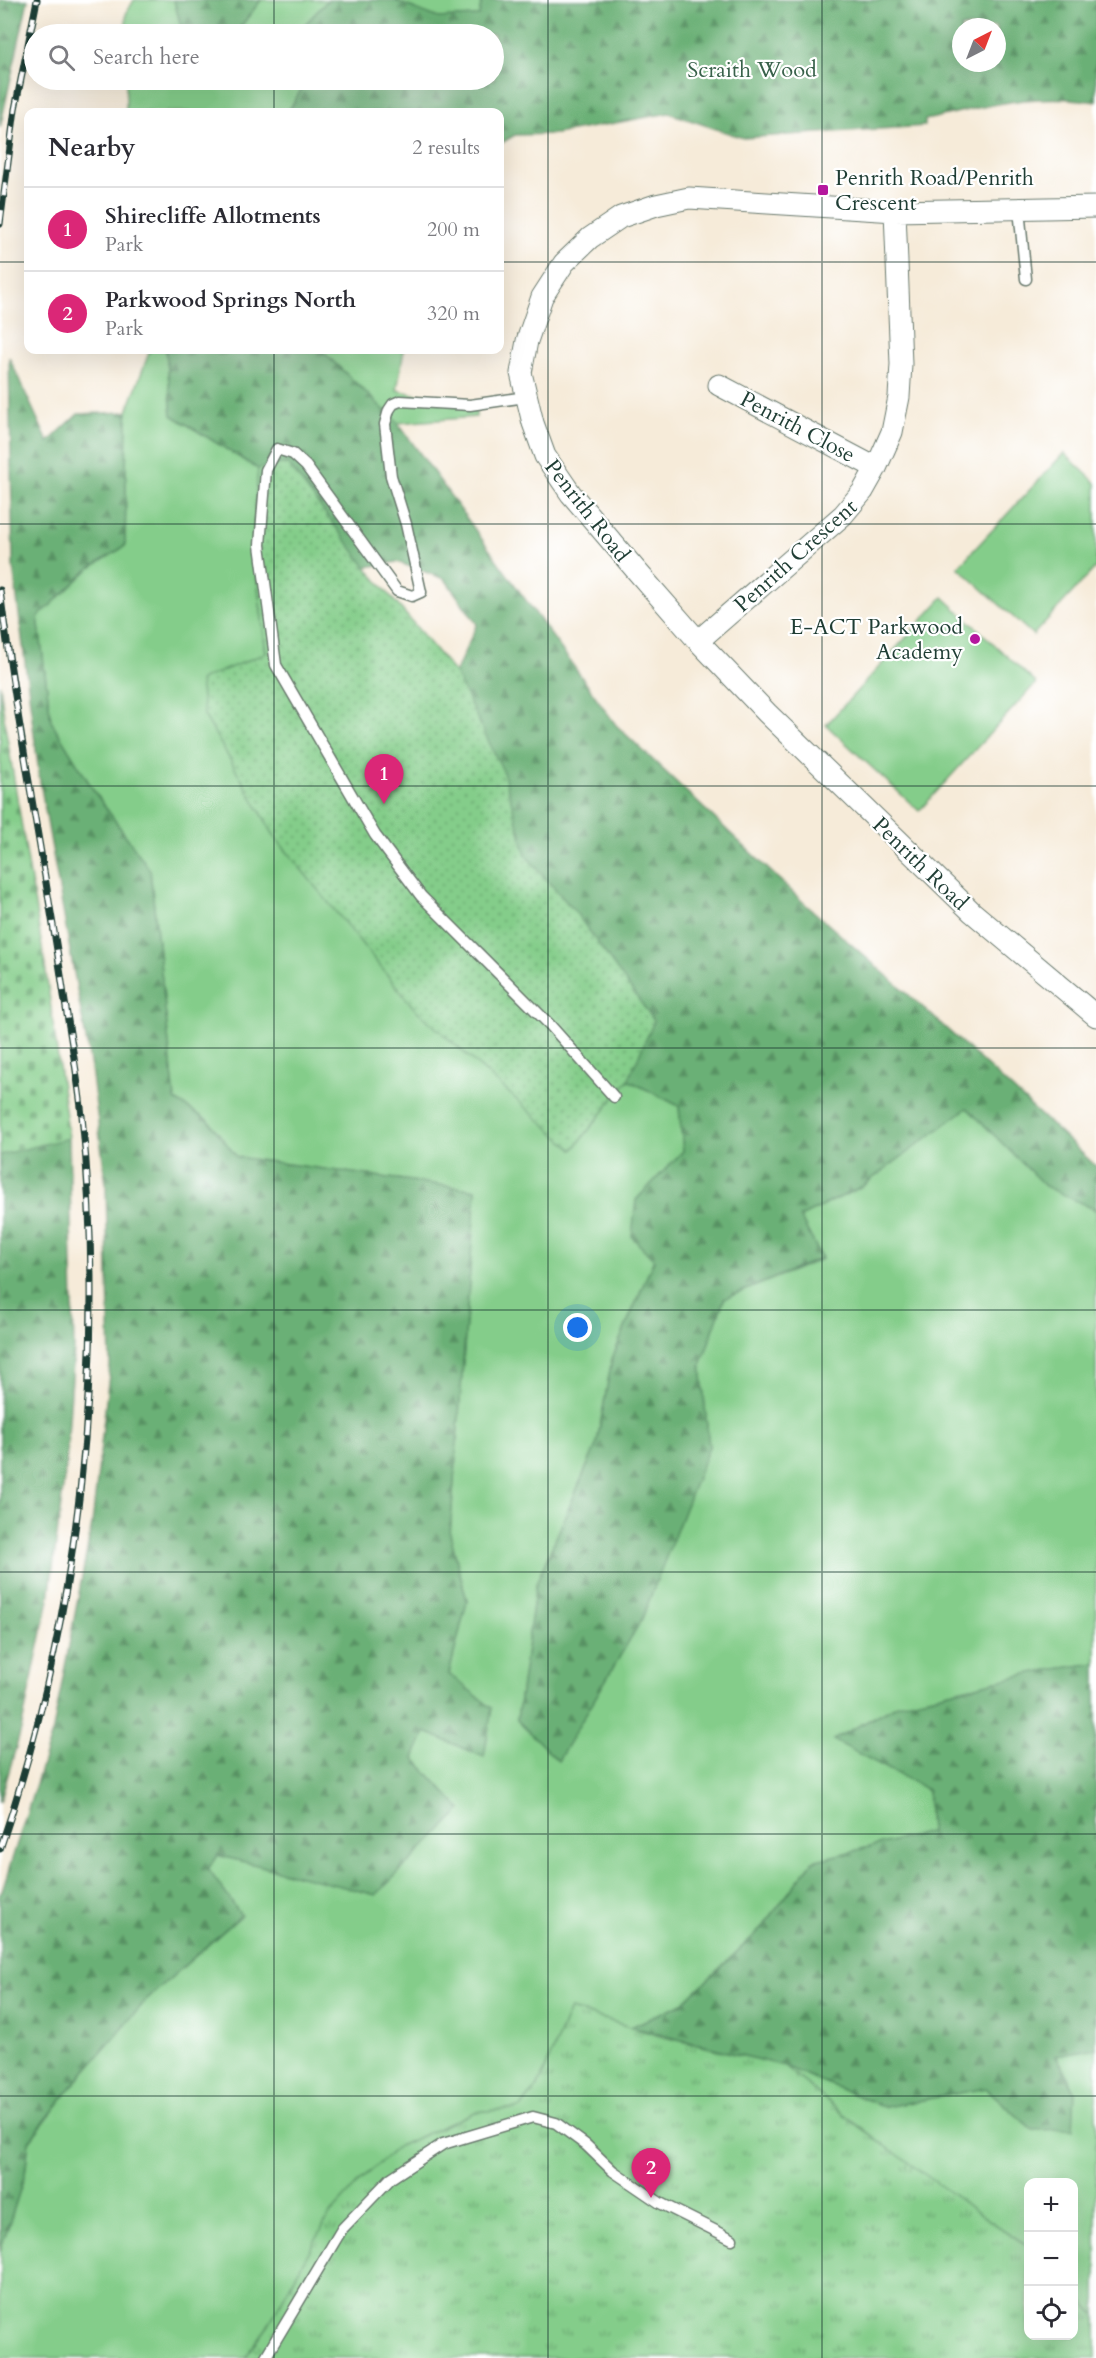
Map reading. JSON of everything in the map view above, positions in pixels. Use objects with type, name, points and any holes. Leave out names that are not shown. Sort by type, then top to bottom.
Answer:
[{"type":"street","name":"Penrith Road","points":[[1096,207],[895,211],[689,198],[656,205],[621,217],[590,238],[564,263],[542,297],[527,341],[521,373],[526,397],[545,456],[571,494],[699,641],[843,788],[972,912],[1096,1016]]},
{"type":"street","name":"Penrith Crescent","points":[[699,641],[843,515],[863,491],[876,468],[892,432],[899,397],[901,364],[895,211]]},
{"type":"street","name":"Penrith Close","points":[[719,385],[876,468]]},
{"type":"lane","points":[[1019,210],[1026,279]]},
{"type":"lane","points":[[526,397],[470,405],[400,401],[388,410],[385,424],[391,476],[406,524],[421,592],[412,596],[397,591],[306,466],[293,454],[277,449],[267,470],[260,545],[276,665],[375,835],[421,896],[550,1025],[614,1097]]},
{"type":"lane","points":[[265,2358],[342,2229],[391,2178],[442,2144],[532,2117],[556,2123],[586,2145],[613,2171],[660,2203],[732,2239]]},
{"type":"green space","points":[[0,0],[28,0],[0,128]]},
{"type":"green space","points":[[134,0],[174,0],[180,24],[126,24],[126,14]]},
{"type":"green space","points":[[174,0],[261,0],[243,24],[180,24]]},
{"type":"green space","points":[[261,0],[328,0],[305,24],[243,24]]},
{"type":"green space","name":"Scraith Wood","points":[[328,0],[393,0],[438,18],[479,16],[482,0],[1096,0],[1096,102],[1051,98],[1030,99],[925,120],[925,126],[743,138],[669,113],[556,134],[515,135],[504,142],[504,108],[290,108],[301,90],[504,90],[504,24],[305,24]]},
{"type":"green space","points":[[393,0],[482,0],[479,16],[438,18]]},
{"type":"green space","points":[[126,90],[301,90],[290,108],[126,108]]},
{"type":"green space","points":[[149,354],[166,354],[172,415],[258,469],[253,544],[266,653],[573,1150],[628,1080],[679,1106],[683,1151],[636,1200],[654,1259],[612,1359],[597,1443],[536,1584],[517,1720],[558,1760],[709,1447],[701,1365],[724,1299],[822,1259],[800,1217],[861,1187],[967,1107],[1045,1186],[1096,1210],[1096,1663],[1036,1672],[898,1704],[834,1740],[928,1790],[930,1833],[813,1861],[761,1929],[683,2003],[631,2027],[570,2009],[540,2082],[521,2108],[475,2112],[399,2146],[359,2182],[266,2329],[245,2358],[0,2358],[0,2252],[25,2174],[29,2142],[70,2089],[147,1999],[241,1916],[208,1869],[217,1855],[376,1895],[461,1810],[414,1758],[449,1674],[467,1601],[450,1534],[476,1190],[236,1157],[209,1121],[175,1100],[150,870],[94,791],[51,721],[38,617],[90,568],[125,546],[127,412]]},
{"type":"green space","points":[[166,354],[325,354],[398,423],[616,725],[804,903],[926,1010],[1096,1166],[1096,1210],[1045,1186],[967,1108],[861,1187],[800,1217],[822,1258],[724,1299],[701,1365],[709,1447],[642,1619],[558,1761],[517,1720],[536,1584],[597,1443],[612,1359],[654,1260],[632,1237],[636,1200],[683,1151],[679,1106],[628,1080],[654,1021],[576,913],[526,856],[503,771],[455,673],[477,624],[445,579],[397,562],[366,567],[287,463],[258,469],[172,415]]},
{"type":"green space","points":[[325,354],[403,354],[397,390],[476,409],[476,417],[398,423]]},
{"type":"green space","points":[[9,357],[48,442],[78,414],[127,412],[125,546],[90,568],[38,617],[51,721],[94,791],[150,870],[175,1100],[209,1121],[237,1157],[476,1190],[450,1534],[467,1601],[449,1674],[492,1708],[484,1757],[425,1732],[414,1758],[461,1810],[376,1895],[217,1855],[208,1869],[241,1915],[147,1999],[29,2141],[25,2174],[0,2252],[0,1897],[53,1730],[92,1524],[110,1365],[106,1184],[91,1068],[40,782],[13,566]]},
{"type":"green space","points":[[1064,453],[1096,483],[1096,567],[1033,635],[958,567]]},
{"type":"green space","points":[[287,463],[366,567],[455,673],[503,771],[526,856],[576,913],[654,1021],[628,1080],[573,1150],[414,1008],[275,837],[204,715],[200,680],[266,653],[253,544],[258,469]]},
{"type":"green space","points":[[943,597],[1036,683],[919,811],[826,725]]},
{"type":"green space","points":[[0,684],[45,965],[69,1138],[0,1155]]},
{"type":"green space","points":[[69,1138],[74,1348],[66,1465],[49,1599],[21,1730],[0,1802],[0,1155]]},
{"type":"green space","points":[[1096,1663],[1096,2048],[1056,2055],[1075,2091],[1073,2129],[1033,2130],[986,2088],[885,2107],[784,2066],[631,2027],[683,2003],[761,1929],[813,1861],[930,1832],[928,1790],[833,1740],[898,1704],[1036,1672]]},
{"type":"green space","points":[[570,2009],[660,2036],[784,2066],[858,2126],[1024,2243],[1024,2340],[1078,2340],[1078,2295],[1096,2315],[1096,2358],[245,2358],[266,2329],[330,2214],[359,2182],[399,2146],[475,2112],[521,2108],[540,2082]]},
{"type":"green space","points":[[1096,2048],[1096,2315],[1078,2295],[1078,2178],[1024,2178],[1024,2243],[903,2159],[784,2066],[885,2107],[986,2088],[1033,2130],[1075,2091],[1056,2054]]},
{"type":"railway","points":[[32,24],[37,0]]},
{"type":"railway","points":[[0,224],[15,109],[24,64]]},
{"type":"railway","points":[[0,590],[82,1116],[89,1209],[91,1301],[88,1394],[80,1487],[68,1579],[50,1670],[28,1760],[0,1849]]},
{"type":"place","name":"Penrith Road/Penrith Crescent","points":[[823,190]]},
{"type":"place","name":"E-ACT Parkwood Academy","points":[[975,639]]},
{"type":"place","name":"Shirecliffe Allotments","points":[[384,804]]},
{"type":"place","name":"Parkwood Springs North","points":[[651,2198]]}]
